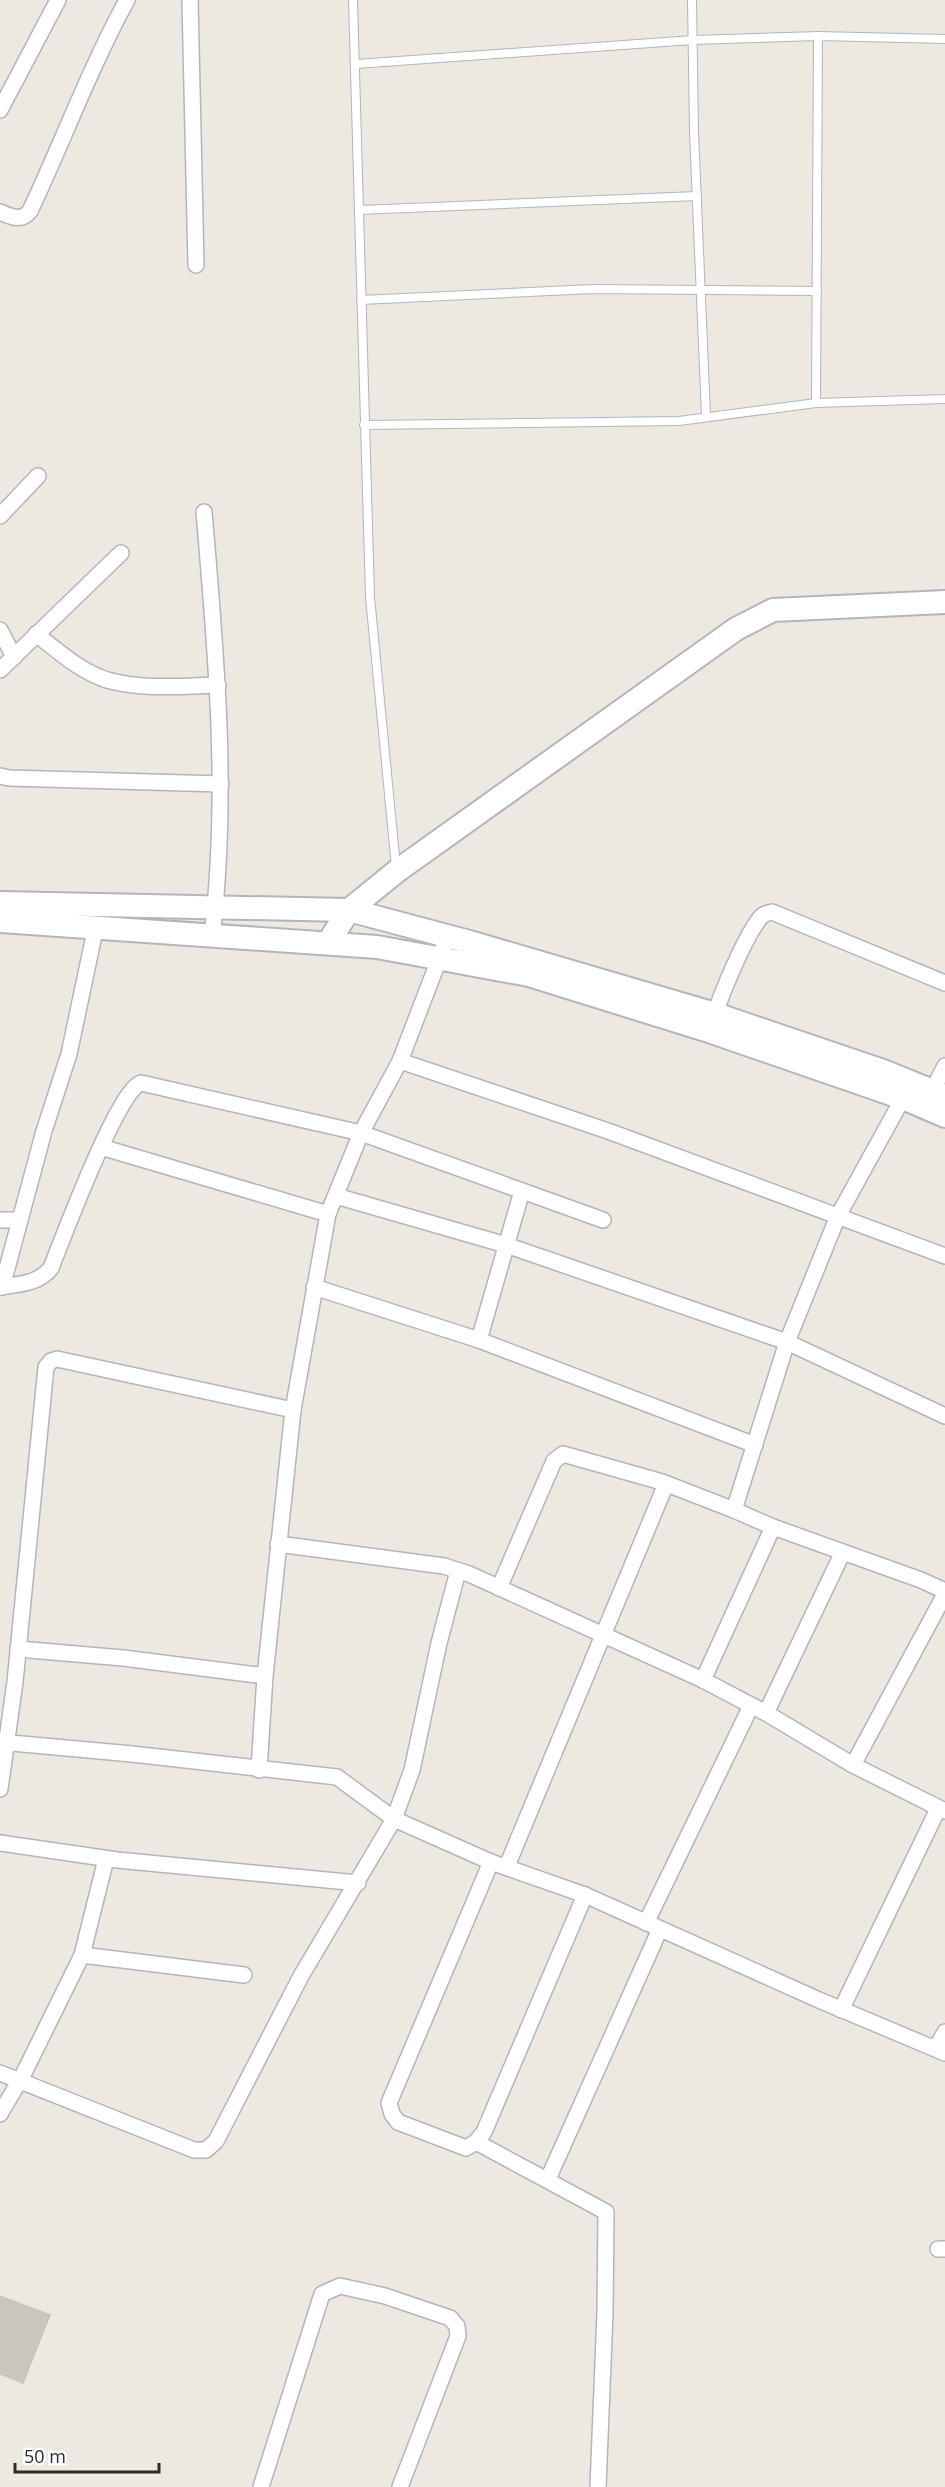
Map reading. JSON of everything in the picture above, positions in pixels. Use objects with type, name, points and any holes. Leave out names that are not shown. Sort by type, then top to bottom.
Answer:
[{"type":"street","points":[[0,110],[58,0]]},
{"type":"street","points":[[0,212],[18,219],[25,217],[30,211],[66,133],[98,55],[127,0]]},
{"type":"street","points":[[190,0],[196,266]]},
{"type":"street","points":[[0,516],[38,476]]},
{"type":"street","points":[[204,512],[218,685],[221,784],[212,935]]},
{"type":"street","points":[[0,670],[121,553]]},
{"type":"street","points":[[328,943],[349,910],[397,871],[736,629],[774,610],[945,602]]},
{"type":"street","points":[[0,630],[14,657]]},
{"type":"street","points":[[36,634],[77,664],[105,679],[135,686],[218,685]]},
{"type":"street","points":[[0,776],[221,784]]},
{"type":"street","points":[[0,903],[349,910],[448,936],[712,1022],[903,1098],[933,1098]]},
{"type":"street","points":[[712,1022],[743,950],[765,913],[772,912],[945,983]]},
{"type":"street","points":[[0,921],[377,947],[529,975],[712,1022],[883,1071],[933,1098],[945,1116]]},
{"type":"street","points":[[96,926],[69,1054],[44,1131],[1,1287],[36,1281],[44,1277],[51,1268],[101,1148],[127,1094],[136,1084],[141,1083],[361,1133],[603,1220]]},
{"type":"street","points":[[259,1770],[265,1676],[293,1410],[328,1214],[361,1133],[400,1061],[448,936]]},
{"type":"street","points":[[400,1061],[608,1131],[945,1256]]},
{"type":"street","points":[[933,1098],[945,1066]]},
{"type":"street","points":[[734,1509],[787,1342],[838,1216],[903,1098]]},
{"type":"street","points":[[101,1148],[328,1214]]},
{"type":"street","points":[[479,1340],[522,1191]]},
{"type":"street","points":[[336,1196],[506,1245],[787,1342],[945,1416]]},
{"type":"street","points":[[0,1220],[20,1220]]},
{"type":"street","points":[[314,1287],[479,1340],[755,1445]]},
{"type":"street","points":[[0,1789],[3,1742],[18,1649],[46,1366],[57,1359],[293,1410]]},
{"type":"street","points":[[499,1588],[554,1461],[568,1454],[666,1484],[734,1509],[842,1554],[921,1580],[945,1593],[853,1765]]},
{"type":"street","points":[[507,1866],[666,1484]]},
{"type":"street","points":[[703,1680],[773,1527]]},
{"type":"street","points":[[278,1544],[444,1566],[458,1571],[703,1680],[766,1713],[853,1765],[941,1810],[842,2010]]},
{"type":"street","points":[[766,1713],[842,1554]]},
{"type":"street","points":[[0,2073],[194,2150],[206,2150],[216,2141],[301,1976],[394,1819],[412,1770],[439,1643],[458,1571]]},
{"type":"street","points":[[18,1649],[123,1658],[265,1676]]},
{"type":"street","points":[[548,2179],[653,1926],[751,1706]]},
{"type":"street","points":[[3,1742],[337,1777],[394,1819],[491,1862],[585,1895],[842,2010],[940,2051],[945,2032]]},
{"type":"street","points":[[0,1843],[106,1859],[358,1883]]},
{"type":"street","points":[[0,2114],[19,2082],[82,1955],[106,1859]]},
{"type":"street","points":[[491,1862],[389,2103],[392,2114],[398,2122],[466,2148],[476,2142],[484,2132],[585,1895]]},
{"type":"street","points":[[82,1955],[244,1975]]},
{"type":"street","points":[[476,2142],[606,2212],[605,2313],[598,2487]]},
{"type":"street","points":[[261,2487],[322,2294],[340,2286],[385,2296],[450,2318],[458,2326],[458,2336],[400,2487]]},
{"type":"lane","points":[[353,0],[370,597],[397,871]]},
{"type":"lane","points":[[693,0],[697,196],[706,416]]},
{"type":"lane","points":[[356,64],[693,40],[818,36],[945,39]]},
{"type":"lane","points":[[816,403],[818,36]]},
{"type":"lane","points":[[360,210],[697,196]]},
{"type":"lane","points":[[362,300],[593,289],[701,288],[817,291]]},
{"type":"lane","points":[[364,425],[679,421],[816,403],[945,399]]},
{"type":"building","points":[[0,2296],[50,2315],[23,2383],[0,2374]]}]
